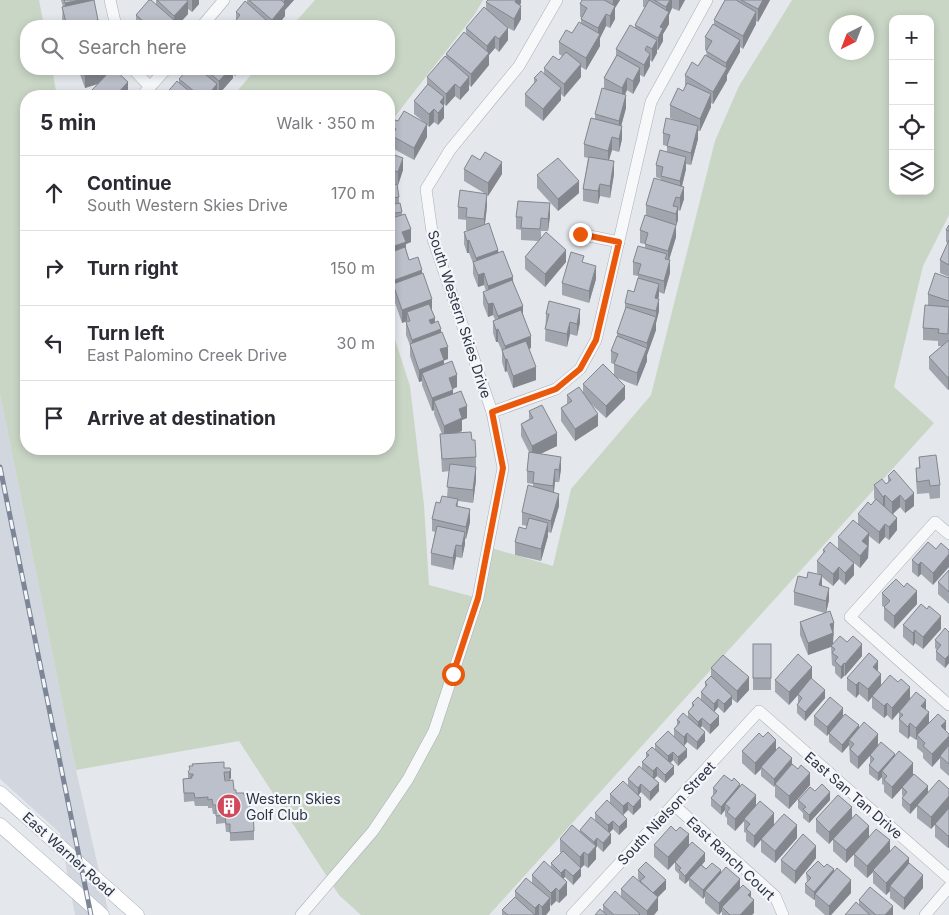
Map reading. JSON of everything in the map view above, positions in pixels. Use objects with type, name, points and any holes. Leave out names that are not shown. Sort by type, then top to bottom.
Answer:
[{"type":"main road","name":"East Warner Road","points":[[0,793],[137,915]]},
{"type":"main road","name":"East Warner Road","points":[[0,824],[102,915]]},
{"type":"street","points":[[110,0],[115,20]]},
{"type":"street","points":[[207,20],[224,0]]},
{"type":"street","name":"South Western Skies Drive","points":[[301,915],[373,831],[408,779],[434,731],[478,598],[503,468],[492,412],[433,239],[426,190],[450,150],[519,66],[557,0]]},
{"type":"street","points":[[492,412],[556,389],[580,369],[596,340],[651,102],[707,0]]},
{"type":"street","points":[[139,75],[150,87]]},
{"type":"street","points":[[147,90],[161,75]]},
{"type":"street","points":[[580,234],[619,242]]},
{"type":"street","points":[[949,534],[935,522],[850,617],[949,705]]},
{"type":"street","name":"South Nielson Street","points":[[572,915],[759,712]]},
{"type":"street","name":"East San Tan Drive","points":[[759,712],[949,878]]},
{"type":"street","name":"East Ranch Court","points":[[674,805],[775,896],[783,915]]},
{"type":"street","points":[[925,915],[949,887]]},
{"type":"shaded area","points":[[0,394],[76,770],[109,915],[75,915],[60,833],[0,779]]},
{"type":"green space","name":"Western Skies Golf Club","points":[[0,0],[39,0],[43,20],[20,20],[20,75],[53,75],[56,90],[20,90],[20,455],[395,455],[395,340],[410,386],[424,505],[429,585],[478,598],[488,547],[553,566],[571,489],[651,395],[715,141],[739,86],[792,0],[949,0],[949,215],[923,266],[894,387],[934,423],[489,915],[361,915],[339,895],[239,741],[76,770],[0,394]]},
{"type":"green space","points":[[315,0],[483,0],[475,14],[395,116],[395,90],[238,90],[251,75],[395,75],[395,20],[297,20]]},
{"type":"building","points":[[64,0],[80,0],[65,3]]},
{"type":"building","points":[[94,0],[98,20],[65,20],[62,7]]},
{"type":"building","points":[[151,0],[174,20],[142,20],[136,15]]},
{"type":"building","points":[[157,0],[187,0],[188,1],[174,16]]},
{"type":"building","points":[[249,0],[281,0],[285,4],[272,20]]},
{"type":"building","points":[[488,0],[516,0],[515,2],[521,6],[514,19],[486,2]]},
{"type":"building","points":[[582,0],[604,0],[615,6],[610,16],[606,14],[598,28],[581,19],[587,8],[580,4]]},
{"type":"building","points":[[649,0],[669,12],[660,27],[663,28],[658,38],[635,25]]},
{"type":"building","points":[[654,0],[670,0],[666,7]]},
{"type":"building","points":[[725,0],[736,0],[756,12],[743,36],[714,20]]},
{"type":"building","points":[[741,0],[763,0],[758,9]]},
{"type":"building","points":[[245,1],[266,20],[236,20],[240,15],[236,12]]},
{"type":"building","points":[[484,7],[508,28],[499,39],[495,36],[487,46],[466,28]]},
{"type":"building","points":[[579,22],[600,34],[586,58],[559,42],[566,30],[572,33]]},
{"type":"building","points":[[713,24],[740,40],[726,63],[706,51],[712,41],[705,37]]},
{"type":"building","points":[[630,25],[657,40],[652,49],[647,46],[645,50],[650,54],[644,65],[616,49]]},
{"type":"building","points":[[464,32],[489,53],[471,74],[446,54]]},
{"type":"building","points":[[566,52],[581,64],[564,84],[544,68],[553,56],[559,60]]},
{"type":"building","points":[[617,55],[640,68],[633,81],[627,78],[622,88],[604,78]]},
{"type":"building","points":[[705,55],[727,68],[713,92],[685,75],[692,62],[698,66]]},
{"type":"building","points":[[445,56],[469,77],[460,88],[455,84],[446,94],[427,77]]},
{"type":"building","points":[[541,71],[561,88],[543,109],[525,94],[537,80],[534,78]]},
{"type":"building","points":[[106,75],[120,75],[128,82],[121,90],[92,90]]},
{"type":"building","points":[[182,75],[206,75],[217,84],[212,90],[193,90],[179,79]]},
{"type":"building","points":[[212,75],[224,75],[219,81]]},
{"type":"building","points":[[177,81],[188,90],[169,90]]},
{"type":"building","points":[[687,83],[711,94],[700,119],[670,105],[678,88],[683,91]]},
{"type":"building","points":[[428,84],[444,97],[440,102],[444,106],[438,113],[434,109],[429,114],[414,101]]},
{"type":"building","points":[[602,88],[626,95],[619,121],[595,114]]},
{"type":"building","points":[[404,111],[427,124],[414,148],[395,138],[395,120],[398,121]]},
{"type":"building","points":[[591,118],[622,126],[619,139],[612,137],[608,151],[584,144]]},
{"type":"building","points":[[666,118],[698,126],[691,153],[667,146],[670,135],[663,133]]},
{"type":"building","points":[[660,150],[686,157],[680,181],[661,176],[663,167],[656,165]]},
{"type":"building","points":[[485,152],[502,162],[488,183],[464,169],[472,155],[480,160]]},
{"type":"building","points":[[395,155],[403,158],[398,172],[395,171]]},
{"type":"building","points":[[589,157],[614,161],[610,186],[600,184],[598,191],[583,189]]},
{"type":"building","points":[[558,158],[579,181],[558,199],[537,175]]},
{"type":"building","points":[[654,178],[684,187],[680,198],[676,197],[673,206],[678,207],[676,214],[646,205]]},
{"type":"building","points":[[395,184],[397,184],[399,197],[395,198]]},
{"type":"building","points":[[460,190],[487,194],[484,219],[466,217],[467,208],[458,207]]},
{"type":"building","points":[[518,201],[550,203],[548,219],[541,218],[540,229],[521,228],[522,217],[516,217]]},
{"type":"building","points":[[400,203],[402,212],[395,213],[395,204]]},
{"type":"building","points":[[405,214],[411,229],[402,232],[406,242],[395,246],[395,217]]},
{"type":"building","points":[[645,215],[676,225],[668,251],[645,244],[648,233],[640,230]]},
{"type":"building","points":[[489,223],[498,250],[476,258],[464,232]]},
{"type":"building","points":[[546,232],[566,250],[545,274],[525,257]]},
{"type":"building","points":[[949,240],[949,265],[940,260]]},
{"type":"building","points":[[638,246],[667,254],[665,259],[670,260],[664,281],[638,274],[641,264],[633,262]]},
{"type":"building","points":[[405,247],[409,260],[418,257],[422,270],[395,280],[395,251]]},
{"type":"building","points":[[503,251],[513,277],[488,286],[484,273],[478,275],[473,262]]},
{"type":"building","points":[[571,252],[584,256],[582,262],[596,266],[589,291],[562,283]]},
{"type":"building","points":[[423,273],[432,299],[402,310],[395,290],[395,283]]},
{"type":"building","points":[[935,273],[949,278],[949,301],[928,294]]},
{"type":"building","points":[[638,278],[659,284],[655,298],[659,299],[656,311],[625,303],[628,290],[634,292]]},
{"type":"building","points":[[512,280],[523,306],[498,316],[493,303],[488,304],[483,292]]},
{"type":"building","points":[[549,301],[580,309],[577,324],[570,322],[567,334],[545,329],[549,314],[546,314]]},
{"type":"building","points":[[429,304],[435,318],[429,320],[431,324],[438,321],[441,329],[412,340],[406,322],[410,321],[407,312]]},
{"type":"building","points":[[925,305],[949,307],[948,334],[938,333],[939,329],[923,328]]},
{"type":"building","points":[[626,307],[656,317],[647,343],[617,333]]},
{"type":"building","points":[[521,310],[531,336],[505,346],[493,321]]},
{"type":"building","points":[[442,332],[448,347],[440,349],[444,360],[419,370],[410,344]]},
{"type":"building","points":[[617,336],[647,348],[637,373],[614,364],[618,354],[611,351]]},
{"type":"building","points":[[949,340],[949,376],[948,378],[929,357]]},
{"type":"building","points":[[526,341],[536,367],[513,376],[502,350]]},
{"type":"building","points":[[452,361],[457,375],[449,378],[453,390],[432,398],[422,373]]},
{"type":"building","points":[[603,364],[625,386],[606,406],[583,384]]},
{"type":"building","points":[[579,387],[598,414],[575,429],[561,408],[572,401],[567,395]]},
{"type":"building","points":[[461,391],[467,406],[459,409],[462,418],[444,426],[434,401]]},
{"type":"building","points":[[542,405],[557,433],[532,446],[521,424],[533,418],[529,411]]},
{"type":"building","points":[[471,432],[472,440],[475,440],[476,457],[442,459],[440,434]]},
{"type":"building","points":[[529,452],[561,457],[559,470],[555,469],[553,486],[533,483],[534,472],[527,471]]},
{"type":"building","points":[[936,455],[940,485],[930,486],[929,480],[917,482],[916,468],[920,468],[919,457]]},
{"type":"building","points":[[450,464],[476,467],[473,490],[447,487]]},
{"type":"building","points":[[894,470],[914,493],[905,501],[900,495],[892,502],[885,495],[883,497],[874,485],[882,479],[886,484],[891,480],[888,476]]},
{"type":"building","points":[[528,485],[559,494],[551,521],[522,512]]},
{"type":"building","points":[[442,496],[458,499],[456,506],[470,509],[466,527],[432,519],[436,502],[440,503]]},
{"type":"building","points":[[876,499],[897,518],[889,527],[885,524],[879,532],[858,514],[868,502],[871,505]]},
{"type":"building","points":[[529,518],[548,523],[541,549],[515,542],[519,527],[526,529]]},
{"type":"building","points":[[853,520],[869,533],[862,541],[868,546],[860,556],[838,537]]},
{"type":"building","points":[[437,526],[465,532],[462,546],[456,545],[453,558],[431,553]]},
{"type":"building","points":[[830,542],[854,563],[845,573],[839,567],[833,574],[817,561]]},
{"type":"building","points":[[928,542],[936,549],[941,543],[949,550],[949,554],[933,573],[921,562],[918,565],[912,560]]},
{"type":"building","points":[[949,570],[949,592],[938,582]]},
{"type":"building","points":[[808,572],[822,575],[819,585],[829,588],[826,601],[794,592],[798,576],[807,578]]},
{"type":"building","points":[[896,579],[904,587],[907,583],[917,591],[894,616],[884,607],[890,601],[882,593]]},
{"type":"building","points":[[921,604],[927,609],[929,606],[941,616],[923,637],[915,630],[913,633],[903,625]]},
{"type":"building","points":[[830,611],[834,623],[830,624],[833,633],[808,643],[800,622]]},
{"type":"building","points":[[945,628],[949,632],[949,655],[945,659],[936,651],[941,645],[935,640]]},
{"type":"building","points":[[840,636],[847,642],[853,636],[862,644],[841,667],[835,661],[838,657],[832,653],[835,649],[831,646]]},
{"type":"building","points":[[753,644],[771,644],[771,678],[753,678]]},
{"type":"building","points":[[869,653],[878,661],[873,667],[881,674],[868,689],[859,682],[856,685],[847,678]]},
{"type":"building","points":[[798,654],[812,667],[789,692],[775,680]]},
{"type":"building","points":[[723,655],[749,677],[737,691],[711,668]]},
{"type":"building","points":[[890,675],[898,682],[901,679],[910,687],[892,708],[887,703],[884,706],[872,696]]},
{"type":"building","points":[[711,676],[732,696],[724,704],[718,699],[714,704],[701,692],[707,685],[705,682]]},
{"type":"building","points":[[811,678],[825,690],[805,712],[797,705],[802,698],[798,694]]},
{"type":"building","points":[[916,692],[926,700],[921,706],[929,712],[916,728],[910,723],[908,727],[899,719],[903,715],[899,712]]},
{"type":"building","points":[[698,697],[719,716],[710,725],[702,718],[698,722],[688,712],[694,705],[692,703]]},
{"type":"building","points":[[830,697],[843,708],[827,727],[814,716]]},
{"type":"building","points":[[683,713],[705,732],[697,742],[687,733],[684,737],[674,729],[680,722],[677,720]]},
{"type":"building","points":[[845,714],[859,725],[842,745],[829,733]]},
{"type":"building","points":[[938,714],[946,721],[941,726],[949,736],[932,754],[923,746],[925,743],[917,735]]},
{"type":"building","points":[[864,722],[878,734],[858,757],[850,749],[854,744],[849,740]]},
{"type":"building","points":[[668,731],[687,749],[678,757],[673,752],[668,756],[655,744]]},
{"type":"building","points":[[768,732],[776,740],[755,763],[742,751],[759,733],[763,737]]},
{"type":"building","points":[[881,742],[895,754],[878,773],[869,765],[874,759],[870,755]]},
{"type":"building","points":[[949,745],[949,764],[940,756]]},
{"type":"building","points":[[652,747],[674,766],[665,775],[657,767],[653,771],[642,762],[649,755],[646,753]]},
{"type":"building","points":[[779,747],[792,758],[774,779],[761,767]]},
{"type":"building","points":[[899,751],[913,763],[892,787],[884,780],[887,776],[882,771]]},
{"type":"building","name":"Western Skies Golf Club","points":[[224,762],[224,768],[230,768],[231,770],[224,772],[225,781],[233,780],[236,793],[249,795],[250,811],[253,811],[254,831],[230,833],[230,824],[226,824],[225,815],[216,816],[216,805],[213,805],[212,799],[208,800],[208,797],[195,798],[194,793],[184,793],[183,779],[192,778],[191,776],[193,776],[193,774],[188,772],[189,766],[193,766],[192,764]]},
{"type":"building","points":[[792,764],[798,769],[801,765],[810,773],[789,796],[775,784]]},
{"type":"building","points":[[639,766],[659,783],[650,792],[641,784],[638,788],[628,779]]},
{"type":"building","points":[[914,774],[928,786],[910,805],[902,798],[907,792],[902,787]]},
{"type":"building","points":[[724,775],[732,781],[734,778],[740,784],[721,807],[711,798],[717,791],[713,788]]},
{"type":"building","points":[[939,780],[949,789],[949,796],[931,817],[917,805]]},
{"type":"building","points":[[623,781],[641,798],[633,807],[628,802],[623,806],[610,794]]},
{"type":"building","points":[[742,784],[756,795],[735,819],[727,812],[730,808],[725,804]]},
{"type":"building","points":[[822,784],[830,792],[809,815],[803,809],[806,807],[798,800],[810,787],[815,791]]},
{"type":"building","points":[[838,795],[852,807],[829,832],[816,819]]},
{"type":"building","points":[[607,800],[627,819],[619,827],[613,821],[608,825],[595,813]]},
{"type":"building","points":[[760,801],[774,813],[754,836],[746,829],[750,824],[744,819]]},
{"type":"building","points":[[949,808],[949,835],[948,836],[935,824]]},
{"type":"building","points":[[784,814],[797,825],[775,851],[761,839]]},
{"type":"building","points":[[856,814],[869,826],[846,850],[833,839]]},
{"type":"building","points":[[591,817],[611,834],[603,843],[597,838],[594,842],[580,830]]},
{"type":"building","points":[[572,825],[596,846],[588,855],[584,852],[580,857],[560,839]]},
{"type":"building","points":[[671,826],[676,831],[680,827],[689,834],[668,857],[654,845]]},
{"type":"building","points":[[876,829],[890,840],[867,866],[854,854]]},
{"type":"building","points":[[803,834],[816,846],[795,871],[781,860]]},
{"type":"building","points":[[692,842],[705,853],[685,876],[675,862]]},
{"type":"building","points":[[895,846],[909,858],[886,883],[873,870]]},
{"type":"building","points":[[563,851],[581,868],[573,876],[565,869],[561,873],[551,863]]},
{"type":"building","points":[[544,861],[567,882],[559,891],[556,888],[551,893],[532,875]]},
{"type":"building","points":[[818,861],[824,867],[827,864],[834,869],[814,892],[805,884],[811,878],[806,873]]},
{"type":"building","points":[[646,862],[666,880],[653,893],[640,881],[645,877],[638,870]]},
{"type":"building","points":[[712,863],[721,870],[703,890],[689,878],[701,865],[706,869]]},
{"type":"building","points":[[909,863],[923,875],[904,898],[890,886]]},
{"type":"building","points":[[726,867],[740,879],[719,903],[705,891]]},
{"type":"building","points":[[837,868],[851,880],[829,906],[815,894]]},
{"type":"building","points":[[633,876],[658,897],[647,911],[621,889]]},
{"type":"building","points":[[526,878],[550,898],[542,907],[539,904],[535,908],[515,891]]},
{"type":"building","points":[[743,885],[751,892],[748,895],[754,900],[740,915],[730,915],[722,907]]},
{"type":"building","points":[[870,887],[893,906],[885,915],[876,915],[859,900]]},
{"type":"building","points":[[615,891],[640,914],[614,915],[603,905]]},
{"type":"building","points":[[515,897],[535,915],[508,915],[502,910]]},
{"type":"building","points":[[856,902],[870,915],[845,915]]},
{"type":"building","points":[[600,909],[607,915],[595,915]]},
{"type":"railway","points":[[0,467],[91,915]]},
{"type":"place","name":"Western Skies Golf Club","points":[[229,806]]},
{"type":"route","points":[[453,674],[478,598],[503,468],[492,412],[556,389],[580,369],[596,340],[619,242],[580,234]]}]
